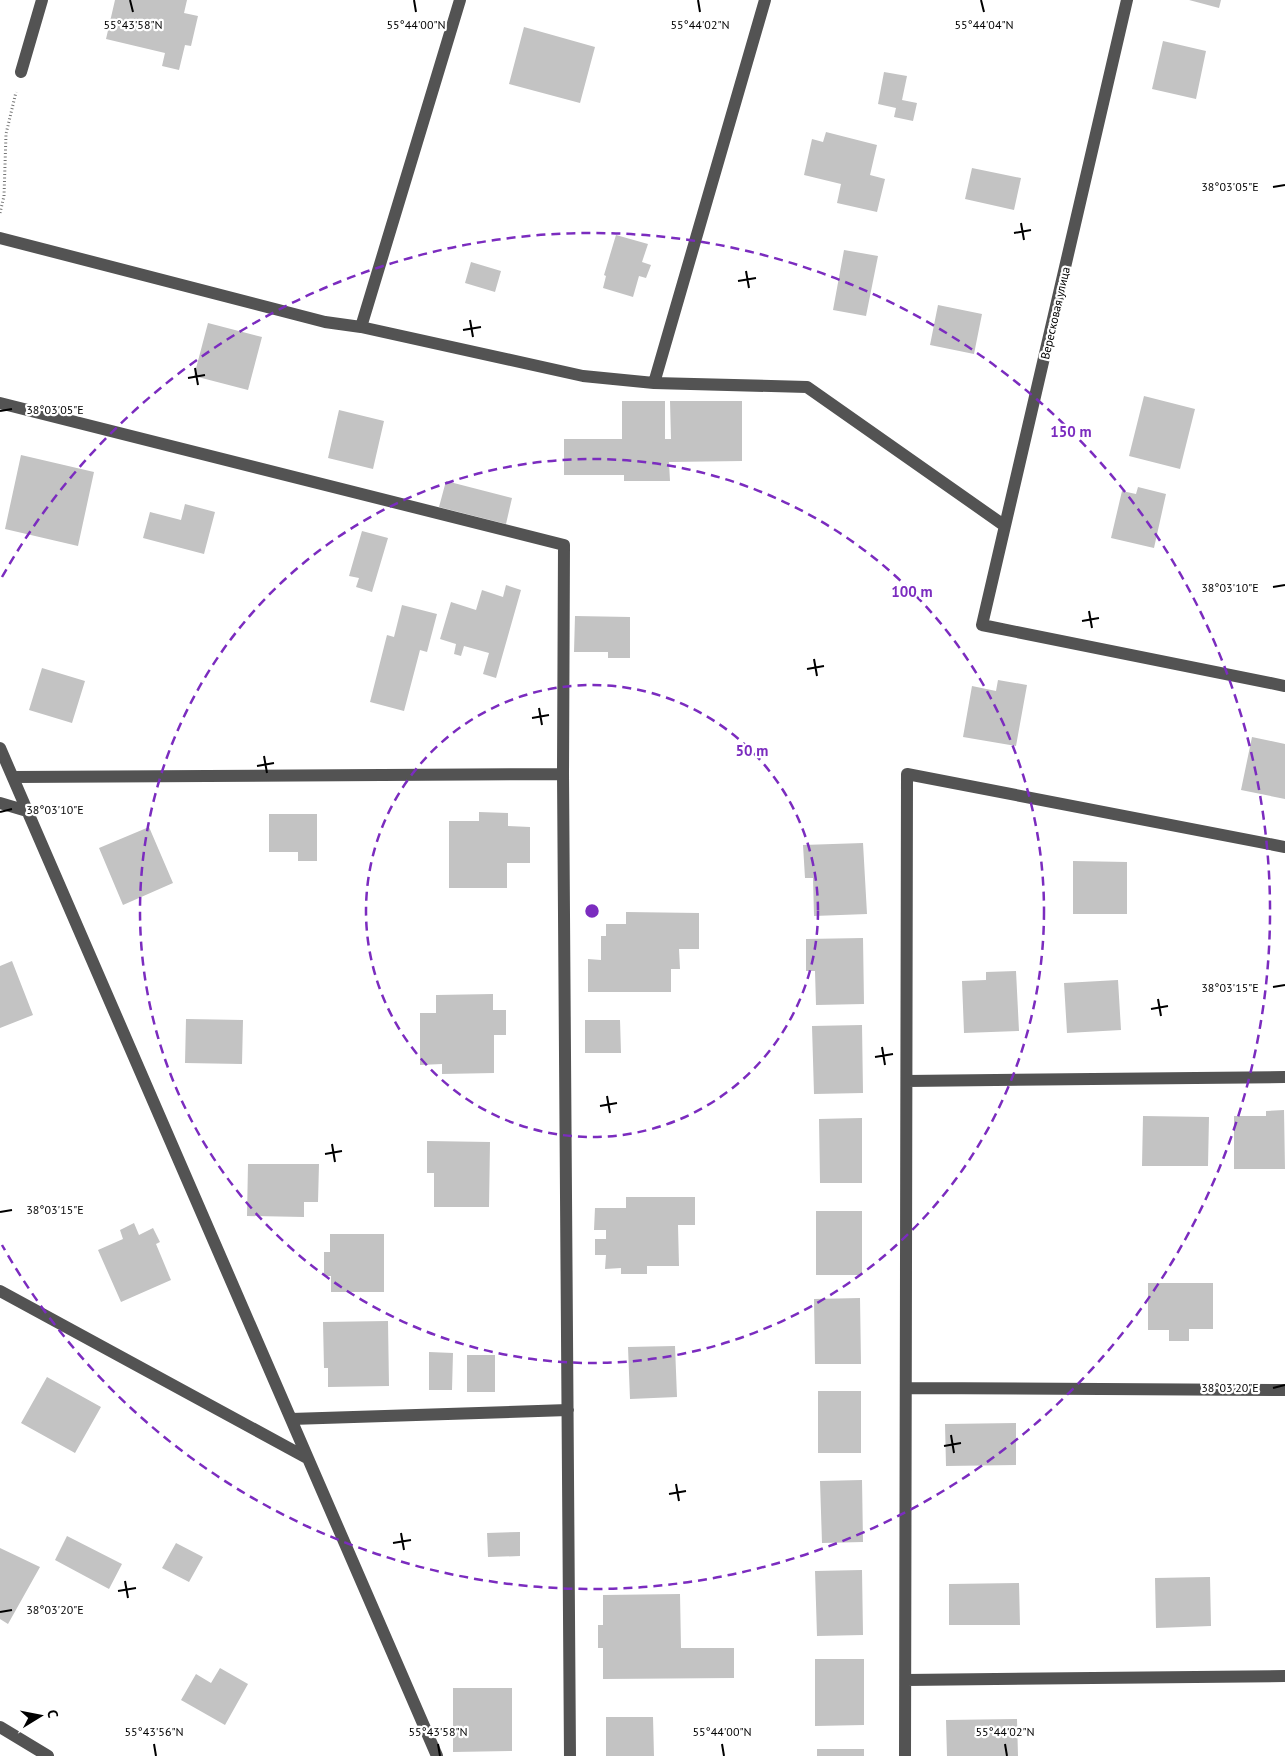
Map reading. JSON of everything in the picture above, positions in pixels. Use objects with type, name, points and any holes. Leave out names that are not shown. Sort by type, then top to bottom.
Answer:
[{"type":"street","points":[[20,72],[42,0]]},
{"type":"street","points":[[361,327],[460,0]]},
{"type":"street","points":[[654,383],[765,0]]},
{"type":"street","name":"Вересковая улица","points":[[1127,0],[982,625],[1285,686]]},
{"type":"street","points":[[0,238],[325,322],[361,327],[583,376],[654,383],[807,387],[1005,526]]},
{"type":"street","points":[[0,403],[564,545],[563,774],[570,1756]]},
{"type":"street","points":[[0,748],[437,1756]]},
{"type":"street","points":[[12,777],[563,774]]},
{"type":"street","points":[[905,1756],[907,774],[1285,847]]},
{"type":"street","points":[[0,803],[27,811]]},
{"type":"street","points":[[907,1081],[1285,1077]]},
{"type":"street","points":[[0,1291],[307,1458]]},
{"type":"street","points":[[906,1388],[1285,1390]]},
{"type":"street","points":[[291,1419],[568,1410]]},
{"type":"street","points":[[906,1680],[1285,1676]]},
{"type":"street","points":[[0,1727],[48,1756]]},
{"type":"path","points":[[0,213],[4,196],[6,134],[20,72]]},
{"type":"building","points":[[115,0],[187,0],[184,13],[198,16],[191,46],[185,45],[179,70],[162,66],[165,53],[106,39]]},
{"type":"building","points":[[1189,0],[1221,0],[1219,8]]},
{"type":"building","points":[[524,27],[595,47],[580,103],[509,84]]},
{"type":"building","points":[[1163,41],[1206,51],[1196,99],[1152,89]]},
{"type":"building","points":[[884,72],[907,76],[902,100],[917,103],[913,121],[894,117],[896,108],[878,104]]},
{"type":"building","points":[[826,132],[877,145],[870,175],[885,179],[877,212],[837,203],[841,184],[804,175],[812,139],[823,142]]},
{"type":"building","points":[[972,168],[1021,178],[1014,210],[965,199]]},
{"type":"building","points":[[616,235],[648,244],[642,262],[651,265],[646,278],[639,276],[633,297],[603,288],[606,276],[604,275]]},
{"type":"building","points":[[844,250],[878,256],[866,316],[833,310]]},
{"type":"building","points":[[471,262],[501,271],[495,292],[465,283]]},
{"type":"building","points":[[938,305],[982,314],[974,354],[930,345]]},
{"type":"building","points":[[208,323],[262,337],[248,390],[194,376]]},
{"type":"building","points":[[1144,396],[1195,409],[1180,469],[1129,456]]},
{"type":"building","points":[[622,401],[665,401],[665,439],[671,439],[670,401],[742,401],[742,461],[669,462],[670,481],[624,481],[624,475],[564,475],[564,439],[622,439]]},
{"type":"building","points":[[339,410],[384,421],[373,469],[328,458]]},
{"type":"building","points":[[21,455],[94,472],[78,546],[5,529]]},
{"type":"building","points":[[446,481],[512,498],[506,524],[439,507]]},
{"type":"building","points":[[1138,487],[1166,494],[1154,548],[1111,538],[1122,491],[1136,494]]},
{"type":"building","points":[[185,504],[215,512],[204,554],[143,538],[150,512],[181,520]]},
{"type":"building","points":[[362,531],[388,538],[372,592],[356,587],[359,578],[349,576]]},
{"type":"building","points":[[506,585],[521,590],[496,678],[483,674],[489,653],[464,646],[461,656],[454,654],[456,644],[440,639],[451,602],[476,610],[482,590],[503,597]]},
{"type":"building","points":[[402,605],[437,614],[427,652],[420,650],[404,711],[370,702],[387,635],[394,637]]},
{"type":"building","points":[[575,616],[630,617],[630,658],[608,658],[608,652],[574,652]]},
{"type":"building","points":[[42,668],[85,681],[72,723],[29,710]]},
{"type":"building","points":[[998,680],[1027,685],[1016,746],[963,737],[972,686],[996,691]]},
{"type":"building","points":[[1252,737],[1285,744],[1285,799],[1241,790]]},
{"type":"building","points":[[479,812],[508,813],[508,826],[530,827],[530,863],[507,863],[507,888],[449,888],[449,821],[479,821]]},
{"type":"building","points":[[269,814],[317,814],[317,861],[298,861],[298,852],[269,852]]},
{"type":"building","points":[[149,827],[173,883],[123,905],[99,848]]},
{"type":"building","points":[[863,843],[867,914],[814,916],[813,878],[805,878],[803,845]]},
{"type":"building","points":[[1073,861],[1127,862],[1127,914],[1073,914]]},
{"type":"building","points":[[626,912],[699,913],[699,949],[679,949],[680,969],[671,969],[671,992],[588,992],[588,959],[601,960],[601,936],[606,936],[606,924],[626,924]]},
{"type":"building","points":[[863,938],[864,1004],[816,1005],[815,971],[806,971],[806,939]]},
{"type":"building","points":[[12,961],[33,1015],[0,1028],[0,966]]},
{"type":"building","points":[[1016,971],[1019,1031],[964,1033],[962,981],[986,980],[986,972]]},
{"type":"building","points":[[1118,980],[1121,1030],[1067,1033],[1064,983]]},
{"type":"building","points":[[493,994],[493,1010],[506,1010],[506,1035],[494,1035],[494,1073],[442,1074],[442,1064],[420,1065],[420,1013],[436,1013],[436,995]]},
{"type":"building","points":[[186,1019],[243,1020],[242,1064],[185,1063]]},
{"type":"building","points":[[585,1020],[620,1020],[621,1053],[585,1053]]},
{"type":"building","points":[[862,1025],[863,1093],[814,1094],[812,1026]]},
{"type":"building","points":[[1284,1110],[1285,1169],[1234,1169],[1234,1116],[1266,1116],[1266,1111]]},
{"type":"building","points":[[1143,1116],[1209,1117],[1208,1166],[1142,1166]]},
{"type":"building","points":[[862,1118],[862,1183],[820,1183],[819,1119]]},
{"type":"building","points":[[427,1141],[490,1142],[489,1207],[434,1207],[434,1173],[427,1173]]},
{"type":"building","points":[[248,1164],[319,1164],[318,1202],[304,1202],[304,1217],[247,1216]]},
{"type":"building","points":[[626,1197],[695,1197],[695,1225],[678,1225],[679,1266],[647,1266],[647,1274],[621,1274],[621,1268],[605,1269],[606,1255],[595,1255],[595,1239],[606,1239],[606,1230],[594,1230],[595,1208],[626,1208]]},
{"type":"building","points":[[816,1211],[862,1211],[862,1275],[816,1275]]},
{"type":"building","points":[[134,1223],[139,1235],[153,1228],[160,1242],[156,1244],[171,1280],[121,1302],[98,1250],[123,1239],[120,1230]]},
{"type":"building","points":[[330,1234],[384,1234],[384,1292],[331,1292],[331,1276],[324,1276],[324,1252],[330,1252]]},
{"type":"building","points":[[1148,1283],[1213,1283],[1213,1329],[1189,1329],[1189,1341],[1169,1341],[1169,1330],[1148,1330]]},
{"type":"building","points":[[860,1298],[861,1364],[815,1364],[814,1299]]},
{"type":"building","points":[[388,1321],[389,1386],[328,1387],[328,1368],[324,1368],[323,1322]]},
{"type":"building","points":[[675,1346],[677,1397],[630,1399],[628,1347]]},
{"type":"building","points":[[429,1352],[453,1353],[452,1390],[429,1390]]},
{"type":"building","points":[[467,1355],[495,1355],[495,1392],[467,1392]]},
{"type":"building","points":[[47,1377],[101,1407],[75,1453],[21,1423]]},
{"type":"building","points":[[818,1391],[861,1391],[861,1453],[818,1453]]},
{"type":"building","points":[[1016,1423],[1016,1465],[946,1466],[945,1424]]},
{"type":"building","points":[[862,1480],[863,1542],[822,1543],[820,1481]]},
{"type":"building","points":[[520,1532],[520,1556],[488,1557],[487,1533]]},
{"type":"building","points":[[67,1536],[122,1564],[109,1589],[55,1560]]},
{"type":"building","points":[[176,1543],[203,1557],[189,1582],[162,1568]]},
{"type":"building","points":[[0,1548],[40,1567],[8,1624],[0,1619]]},
{"type":"building","points":[[862,1570],[863,1635],[817,1636],[815,1571]]},
{"type":"building","points":[[1210,1577],[1211,1626],[1156,1628],[1155,1578]]},
{"type":"building","points":[[1019,1583],[1020,1625],[949,1625],[949,1584]]},
{"type":"building","points":[[680,1594],[681,1648],[734,1648],[734,1678],[603,1679],[603,1648],[598,1648],[598,1625],[603,1625],[603,1595]]},
{"type":"building","points":[[815,1659],[864,1659],[864,1725],[815,1726]]},
{"type":"building","points":[[220,1668],[248,1684],[225,1725],[181,1700],[196,1674],[211,1683]]},
{"type":"building","points":[[453,1688],[512,1688],[512,1751],[453,1752]]},
{"type":"building","points":[[606,1717],[653,1717],[654,1756],[606,1756]]},
{"type":"building","points":[[1017,1719],[1018,1756],[947,1756],[946,1720]]},
{"type":"building","points":[[817,1749],[864,1749],[864,1756],[817,1756]]}]
